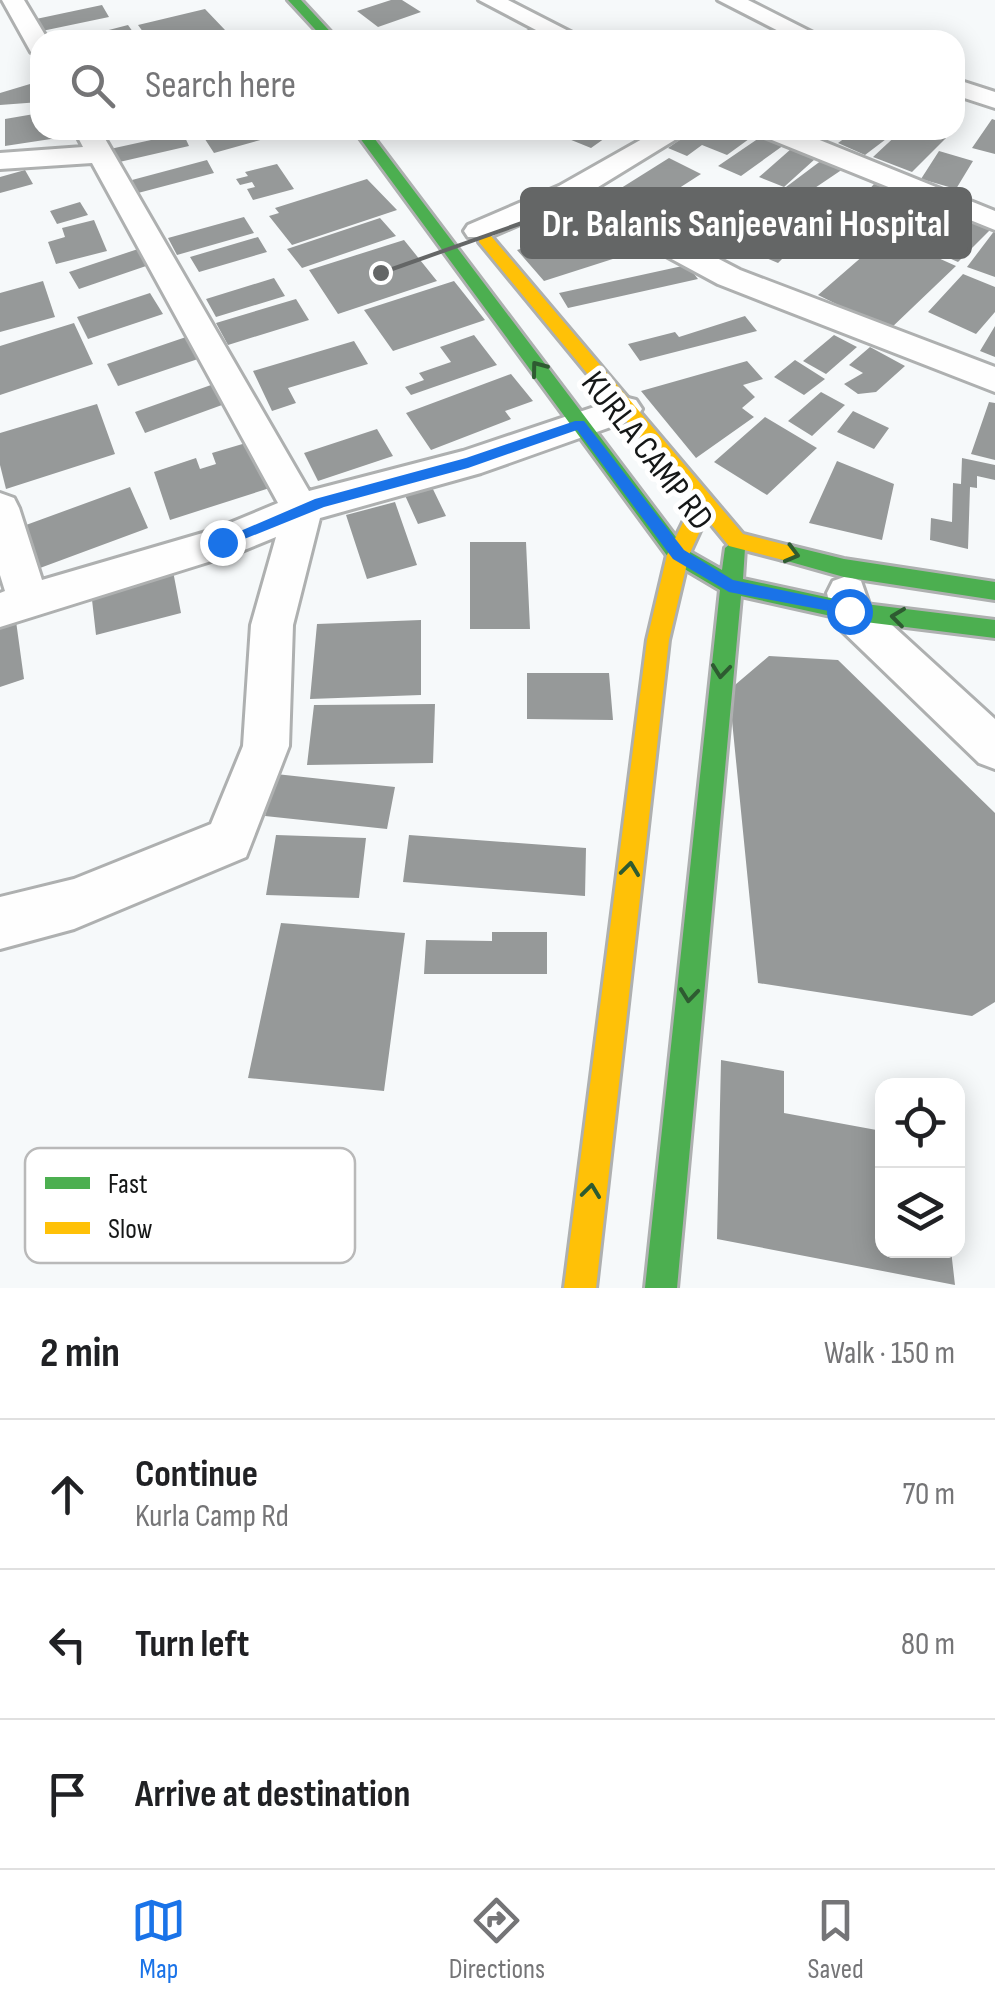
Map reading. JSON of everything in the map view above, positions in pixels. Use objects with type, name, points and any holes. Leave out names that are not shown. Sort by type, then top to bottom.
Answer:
[{"type":"main road","points":[[294,0],[322,30]]},
{"type":"main road","name":"KURLA CAMP RD","points":[[368,140],[678,555],[729,586],[849,611],[995,630]]},
{"type":"main road","name":"KURLA CAMP RD","points":[[473,224],[736,540],[844,568],[995,591]]},
{"type":"main road","points":[[580,1288],[658,640],[678,555],[703,502]]},
{"type":"main road","points":[[661,1288],[736,540]]},
{"type":"street","points":[[13,0],[30,30]]},
{"type":"street","points":[[490,0],[553,30]]},
{"type":"street","points":[[728,0],[793,30]]},
{"type":"street","points":[[965,90],[995,100]]},
{"type":"street","points":[[473,224],[569,192],[660,140]]},
{"type":"street","points":[[796,140],[995,221]]},
{"type":"street","points":[[0,160],[93,142],[302,512],[272,625],[266,746],[229,840],[74,904],[0,923]]},
{"type":"street","points":[[569,192],[729,277],[995,380]]},
{"type":"street","points":[[0,508],[14,605],[222,542],[320,502],[468,463],[624,409]]},
{"type":"street","points":[[844,568],[849,611],[995,748]]},
{"type":"building","points":[[402,0],[421,12],[378,27],[357,11]]},
{"type":"building","points":[[102,5],[109,17],[47,30],[42,30],[36,19]]},
{"type":"building","points":[[205,9],[225,30],[142,30],[138,25]]},
{"type":"building","points":[[30,84],[30,103],[0,105],[0,93]]},
{"type":"building","points":[[30,115],[30,140],[44,140],[5,146],[5,119]]},
{"type":"building","points":[[992,119],[995,154],[972,148]]},
{"type":"building","points":[[151,140],[186,140],[189,146],[115,163],[110,149]]},
{"type":"building","points":[[206,140],[261,140],[214,153]]},
{"type":"building","points":[[571,140],[602,140],[591,148]]},
{"type":"building","points":[[680,140],[748,140],[727,155],[702,145],[687,156],[668,148]]},
{"type":"building","points":[[756,140],[784,145],[741,176],[718,166]]},
{"type":"building","points":[[842,140],[885,140],[865,155],[838,143]]},
{"type":"building","points":[[891,140],[944,140],[912,172],[873,157]]},
{"type":"building","points":[[791,149],[815,159],[784,187],[759,177]]},
{"type":"building","points":[[939,151],[973,161],[956,189],[921,179]]},
{"type":"building","points":[[669,158],[701,174],[642,212],[610,195]]},
{"type":"building","points":[[207,160],[214,173],[138,193],[132,180]]},
{"type":"building","points":[[822,160],[843,169],[800,198],[782,190]]},
{"type":"building","points":[[277,164],[294,189],[253,200],[247,189],[255,187],[252,182],[240,185],[236,179],[248,176],[245,172]]},
{"type":"building","points":[[25,170],[33,184],[0,193],[0,177]]},
{"type":"building","points":[[367,179],[397,210],[292,245],[269,216],[279,213],[275,208]]},
{"type":"building","points":[[874,184],[903,194],[874,228],[845,217]]},
{"type":"building","points":[[80,202],[88,215],[57,224],[50,211]]},
{"type":"building","points":[[947,209],[993,227],[958,262],[912,242]]},
{"type":"building","points":[[793,213],[826,227],[807,246],[799,242],[778,263],[752,252]]},
{"type":"building","points":[[244,217],[254,233],[177,255],[168,238]]},
{"type":"building","points":[[380,218],[396,236],[302,268],[287,249]]},
{"type":"building","points":[[94,220],[107,251],[56,264],[48,242],[65,237],[62,228]]},
{"type":"building","points":[[608,222],[621,236],[629,233],[644,249],[544,281],[517,250]]},
{"type":"building","points":[[995,230],[995,277],[967,267]]},
{"type":"building","points":[[887,235],[956,266],[889,330],[818,295]]},
{"type":"building","points":[[258,237],[267,252],[199,272],[190,257]]},
{"type":"building","points":[[404,240],[437,281],[338,314],[309,270]]},
{"type":"building","points":[[138,249],[149,265],[79,289],[69,272]]},
{"type":"building","points":[[687,265],[698,279],[568,308],[559,293]]},
{"type":"building","points":[[963,274],[995,287],[995,312],[976,334],[928,312]]},
{"type":"building","points":[[274,278],[285,296],[216,317],[206,299]]},
{"type":"building","points":[[43,281],[55,317],[0,332],[0,293]]},
{"type":"building","points":[[454,281],[485,320],[393,351],[364,310]]},
{"type":"building","points":[[150,293],[163,314],[88,339],[77,317]]},
{"type":"building","points":[[296,299],[309,320],[228,345],[216,323]]},
{"type":"building","points":[[745,316],[757,331],[640,361],[628,344],[675,332],[679,337]]},
{"type":"building","points":[[74,323],[93,364],[0,395],[0,346]]},
{"type":"building","points":[[995,326],[995,357],[980,351]]},
{"type":"building","points":[[474,335],[497,365],[411,395],[405,387],[424,380],[419,373],[451,362],[440,347]]},
{"type":"building","points":[[834,335],[857,347],[826,374],[803,361]]},
{"type":"building","points":[[186,337],[198,359],[118,386],[107,364]]},
{"type":"building","points":[[354,341],[368,364],[288,388],[296,403],[272,411],[253,371]]},
{"type":"building","points":[[870,347],[905,366],[876,392],[858,394],[844,384],[863,373],[849,365]]},
{"type":"building","points":[[795,360],[825,379],[804,395],[774,377]]},
{"type":"building","points":[[747,361],[763,379],[743,385],[755,397],[742,408],[754,417],[696,458],[641,391]]},
{"type":"building","points":[[511,374],[533,401],[505,411],[511,419],[431,450],[406,413]]},
{"type":"building","points":[[211,385],[222,405],[145,433],[135,412]]},
{"type":"building","points":[[821,392],[845,405],[812,436],[788,421]]},
{"type":"building","points":[[989,402],[995,403],[995,460],[971,454]]},
{"type":"building","points":[[97,404],[115,454],[6,489],[0,465],[0,433]]},
{"type":"building","points":[[853,411],[889,428],[874,449],[837,432]]},
{"type":"building","points":[[765,417],[817,448],[767,495],[714,462]]},
{"type":"building","points":[[377,429],[393,456],[318,481],[304,453]]},
{"type":"building","points":[[259,439],[279,485],[170,520],[154,472],[196,458],[200,469],[216,464],[212,453]]},
{"type":"building","points":[[962,458],[995,465],[995,480],[977,476],[977,488],[970,487],[968,549],[930,540],[931,518],[952,522],[953,483],[961,484]]},
{"type":"building","points":[[837,461],[894,484],[882,540],[809,523]]},
{"type":"building","points":[[430,483],[446,516],[418,524],[403,491]]},
{"type":"building","points":[[130,487],[148,528],[40,568],[26,525]]},
{"type":"building","points":[[395,502],[417,565],[367,579],[346,515]]},
{"type":"building","points":[[470,542],[526,542],[530,629],[470,629]]},
{"type":"building","points":[[173,571],[181,613],[96,635],[91,591]]},
{"type":"building","points":[[421,620],[421,695],[310,699],[317,624]]},
{"type":"building","points":[[16,621],[24,679],[0,687],[0,626]]},
{"type":"building","points":[[769,656],[838,660],[995,813],[995,1002],[972,1016],[758,983],[729,690]]},
{"type":"building","points":[[527,673],[609,673],[613,720],[527,719]]},
{"type":"building","points":[[435,704],[433,763],[307,765],[314,705]]},
{"type":"building","points":[[276,774],[395,787],[387,829],[265,816]]},
{"type":"building","points":[[276,835],[366,838],[359,898],[266,895]]},
{"type":"building","points":[[409,835],[586,848],[585,896],[403,882]]},
{"type":"building","points":[[281,923],[405,933],[384,1091],[248,1078]]},
{"type":"building","points":[[492,932],[547,932],[547,974],[424,974],[426,940],[492,941]]},
{"type":"building","points":[[721,1060],[784,1071],[784,1113],[875,1130],[875,1258],[952,1258],[955,1285],[717,1239]]},
{"type":"traffic: fast","points":[[294,0],[322,30]]},
{"type":"traffic: fast","points":[[368,140],[678,555],[729,585],[849,611],[995,629]]},
{"type":"traffic: fast","points":[[661,1288],[735,548]]},
{"type":"traffic: fast","points":[[787,553],[844,568],[995,591]]},
{"type":"traffic: slow","points":[[485,239],[736,540],[787,553]]},
{"type":"traffic: slow","points":[[580,1288],[658,640],[678,555],[703,502]]},
{"type":"place","name":"Dr. Balanis Sanjeevani Hospital","points":[[381,273]]},
{"type":"route","points":[[222,542],[320,502],[468,463],[580,424],[678,555],[729,586],[849,611]]}]
